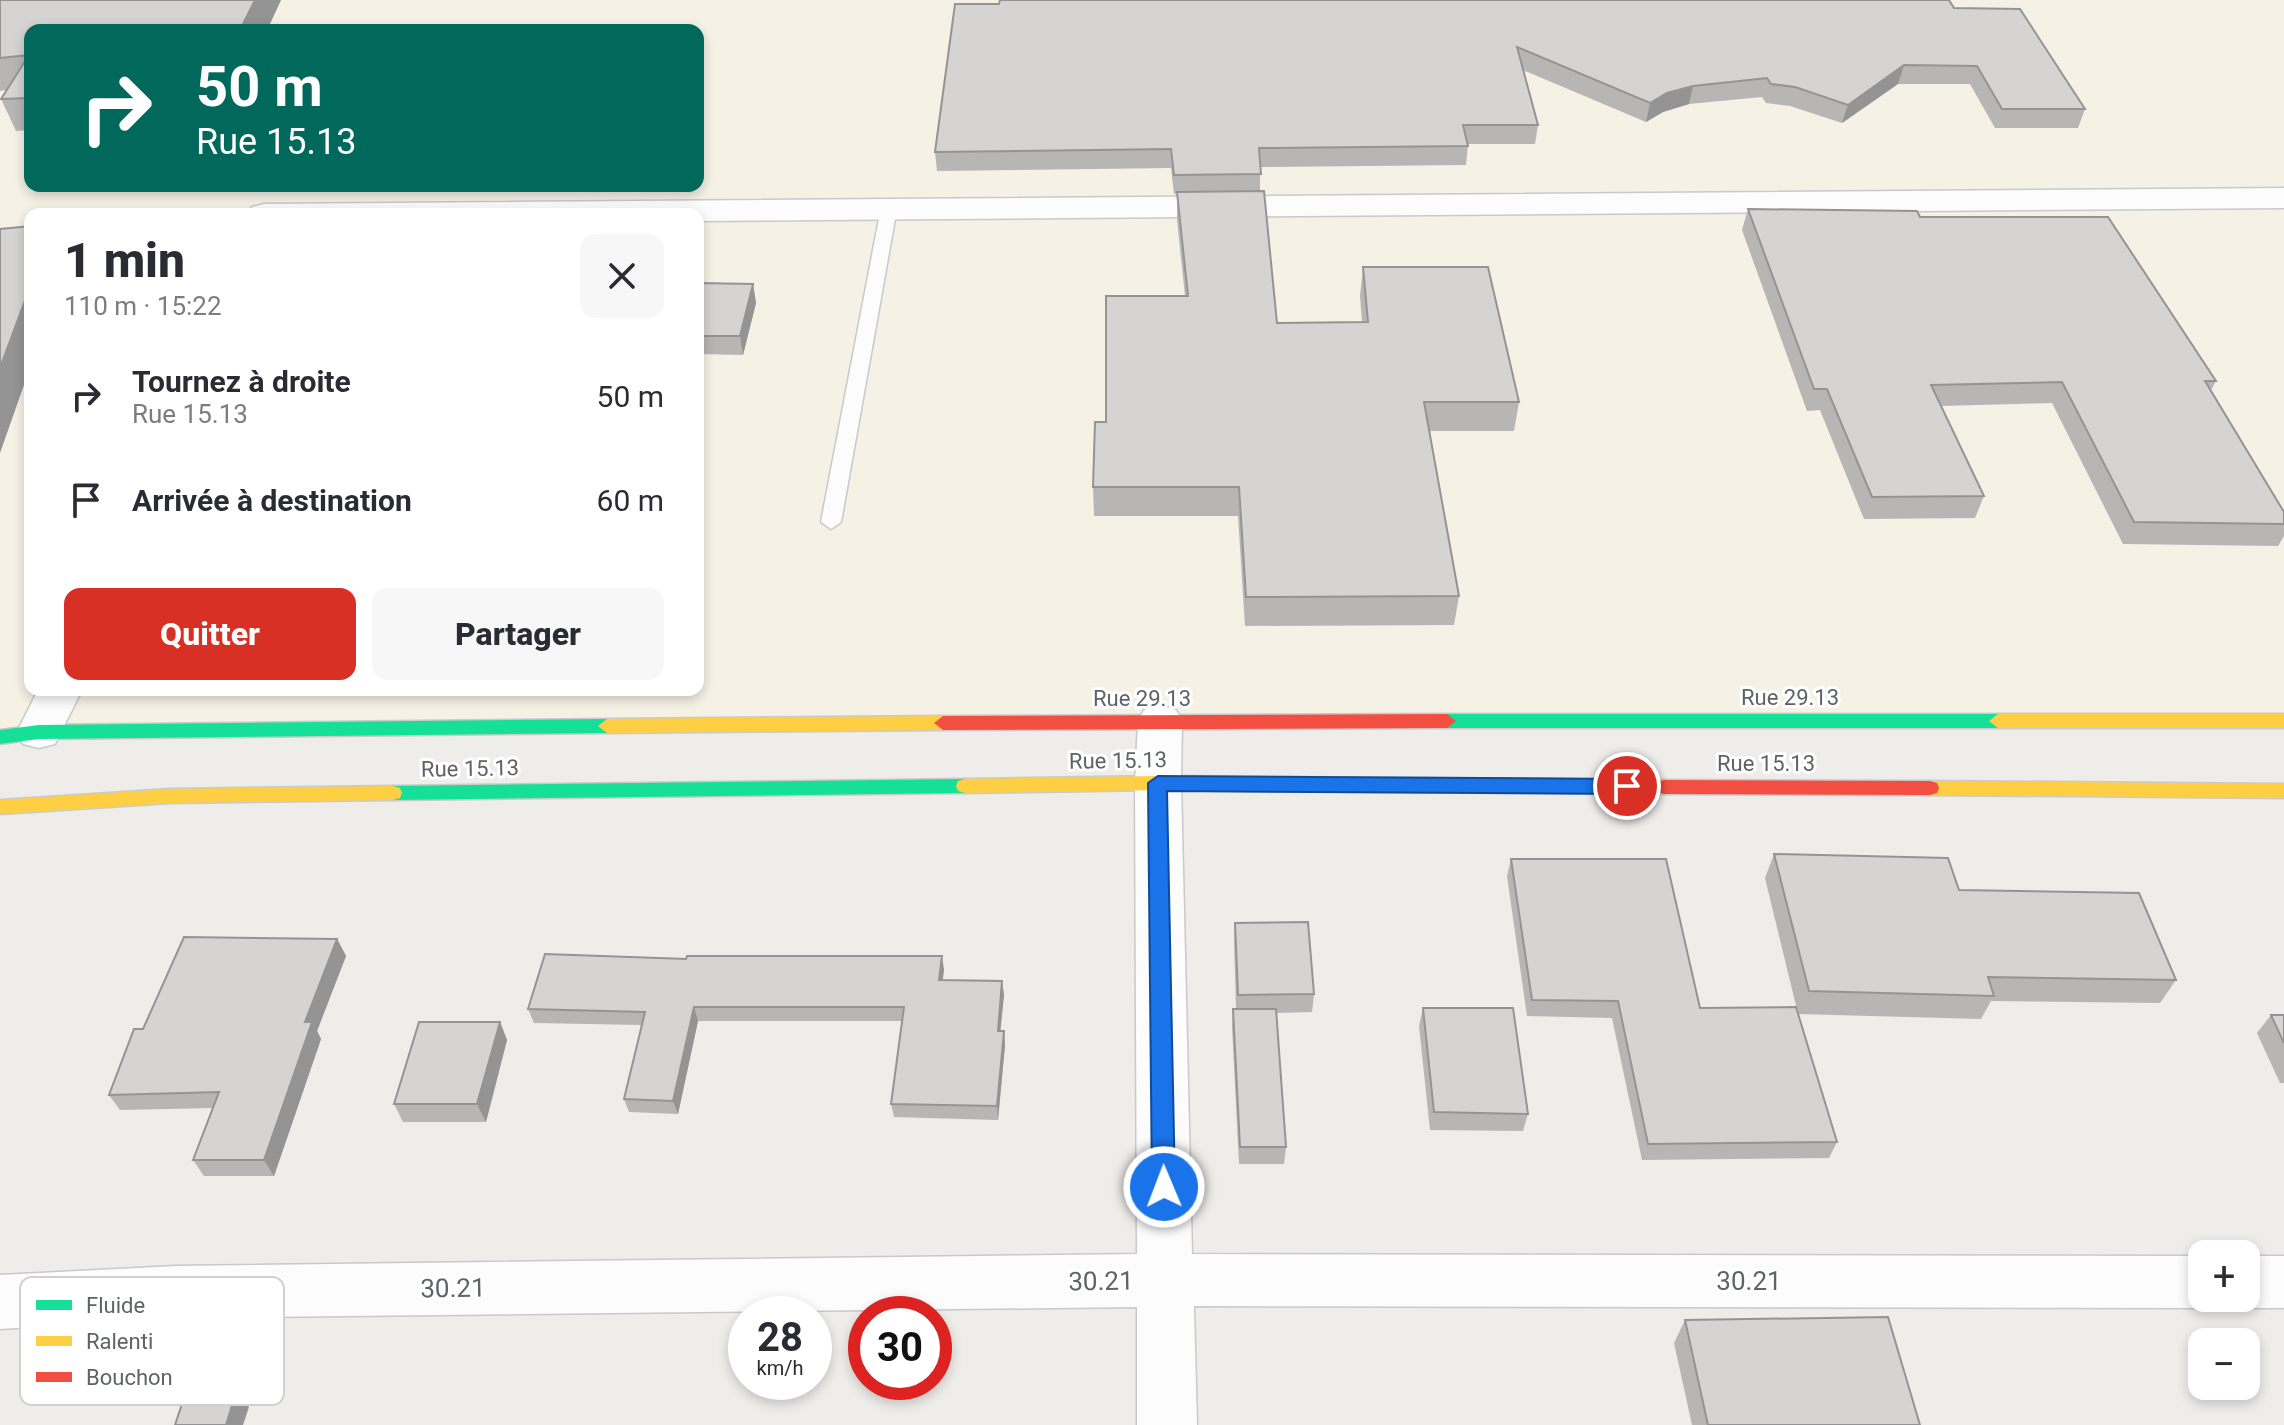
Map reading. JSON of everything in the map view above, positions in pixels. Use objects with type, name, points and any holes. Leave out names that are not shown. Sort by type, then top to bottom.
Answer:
[{"type":"main road","name":"Rue 29.13","points":[[20,734],[1160,721],[2284,721]]},
{"type":"main road","name":"Rue 15.13","points":[[0,807],[170,796],[1158,783],[2284,791]]},
{"type":"street","points":[[704,210],[2284,198]]},
{"type":"street","points":[[20,734],[55,696]]},
{"type":"street","points":[[1160,721],[1158,783],[1167,1425]]},
{"type":"street","name":"30.21","points":[[284,1291],[1165,1280],[2188,1282]]},
{"type":"street","points":[[2260,1282],[2284,1282]]},
{"type":"street","name":"30.21","points":[[0,1302],[20,1301]]},
{"type":"lane","points":[[831,522],[889,208]]},
{"type":"shaded area","points":[[0,0],[2284,0],[2284,721],[0,737]]},
{"type":"building","points":[[0,0],[255,0],[243,24],[24,24],[24,56],[0,58]]},
{"type":"building","points":[[1000,0],[1949,0],[1954,8],[2020,9],[2085,109],[2002,109],[1977,66],[1904,65],[1848,105],[1795,87],[1771,84],[1767,78],[1693,86],[1667,93],[1650,103],[1517,47],[1538,125],[1463,125],[1468,146],[1259,148],[1261,174],[1174,175],[1171,149],[935,152],[955,4],[999,4]]},
{"type":"building","points":[[24,63],[24,98],[1,99]]},
{"type":"building","points":[[1264,191],[1277,323],[1368,322],[1363,267],[1488,267],[1519,402],[1424,402],[1459,596],[1246,597],[1239,487],[1093,487],[1095,422],[1106,422],[1106,296],[1188,296],[1177,192]]},
{"type":"building","points":[[1748,209],[1917,211],[1920,217],[2108,217],[2216,381],[2205,381],[2284,512],[2284,524],[2134,522],[2062,382],[1931,385],[1984,496],[1872,497],[1827,389],[1814,389]]},
{"type":"building","points":[[24,227],[24,303],[0,368],[0,229]]},
{"type":"building","points":[[704,283],[753,284],[740,336],[704,336]]},
{"type":"building","points":[[1774,854],[1948,858],[1959,890],[2139,893],[2176,980],[1988,977],[1994,996],[1809,991]]},
{"type":"building","points":[[1511,859],[1666,859],[1700,1008],[1796,1007],[1837,1142],[1648,1144],[1618,1001],[1532,1000]]},
{"type":"building","points":[[1308,922],[1314,994],[1238,995],[1235,923]]},
{"type":"building","points":[[184,937],[337,939],[305,1022],[312,1022],[264,1160],[193,1160],[219,1092],[109,1095],[134,1029],[143,1029]]},
{"type":"building","points":[[545,954],[686,959],[687,956],[942,956],[939,980],[1002,981],[998,1031],[1004,1031],[997,1106],[891,1104],[904,1007],[694,1007],[673,1101],[624,1099],[645,1012],[528,1009]]},
{"type":"building","points":[[1423,1008],[1513,1008],[1528,1114],[1434,1112]]},
{"type":"building","points":[[1233,1009],[1276,1009],[1286,1147],[1240,1147]]},
{"type":"building","points":[[2271,1015],[2284,1015],[2284,1043]]},
{"type":"building","points":[[419,1022],[500,1022],[477,1104],[394,1104]]},
{"type":"building","points":[[1888,1317],[1920,1425],[1708,1425],[1685,1320]]},
{"type":"building","points":[[182,1405],[232,1405],[226,1425],[175,1425]]},
{"type":"traffic: fast","points":[[1447,721],[1998,721]]},
{"type":"traffic: fast","points":[[0,737],[39,732],[607,726]]},
{"type":"traffic: fast","points":[[393,793],[965,786]]},
{"type":"traffic: slow","points":[[1998,721],[2284,721]]},
{"type":"traffic: slow","points":[[607,726],[943,723]]},
{"type":"traffic: slow","points":[[965,786],[1158,783],[1664,787]]},
{"type":"traffic: slow","points":[[1930,788],[2284,791]]},
{"type":"traffic: slow","points":[[0,807],[170,796],[393,793]]},
{"type":"traffic: jam","points":[[943,723],[1447,721]]},
{"type":"traffic: jam","points":[[1664,787],[1930,788]]},
{"type":"route","points":[[1164,1187],[1158,783],[1627,786]]}]
